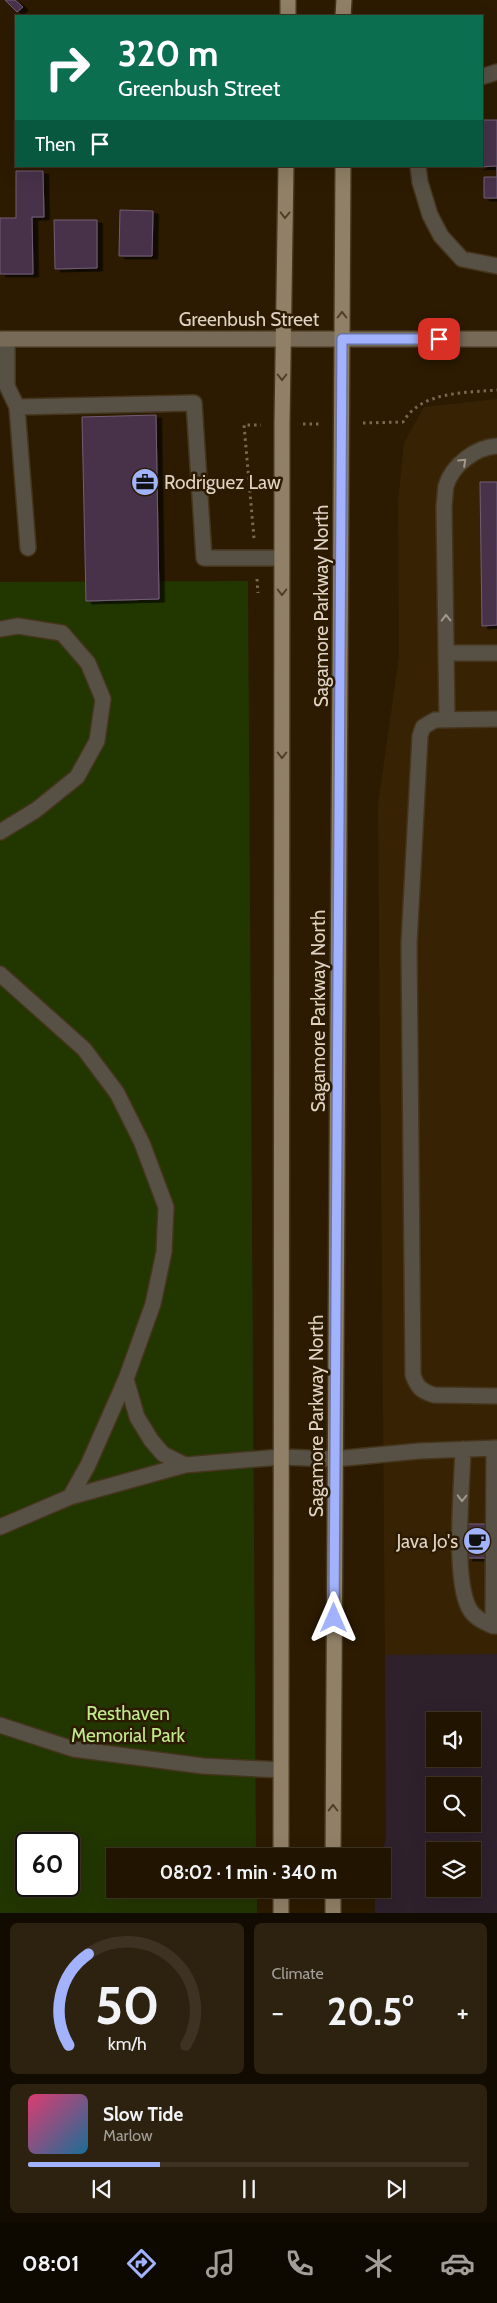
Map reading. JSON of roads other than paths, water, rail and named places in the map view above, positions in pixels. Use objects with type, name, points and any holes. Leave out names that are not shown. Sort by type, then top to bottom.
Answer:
[{"type":"main road","points":[[288,0],[288,15]]},
{"type":"main road","points":[[343,15],[344,0]]},
{"type":"main road","name":"Sagamore Parkway North","points":[[281,1848],[282,558],[286,167]]},
{"type":"main road","name":"Sagamore Parkway North","points":[[333,1848],[342,167]]},
{"type":"main road","name":"Greenbush Street","points":[[4,339],[497,339]]},
{"type":"main road","points":[[281,1898],[281,1913]]},
{"type":"main road","points":[[332,1913],[333,1898]]},
{"type":"lane","points":[[483,76],[497,72]]},
{"type":"lane","points":[[418,167],[420,182],[430,215],[441,236],[462,259],[497,266]]},
{"type":"lane","points":[[4,339],[7,386],[17,407],[28,548]]},
{"type":"lane","points":[[17,407],[194,403],[204,558],[282,558]]},
{"type":"lane","points":[[447,720],[444,506],[446,484],[456,468],[471,454],[481,449],[497,446]]},
{"type":"lane","points":[[0,629],[18,626],[62,633],[88,663],[103,699],[97,741],[77,777],[36,810],[0,832]]},
{"type":"lane","points":[[447,653],[497,653]]},
{"type":"lane","points":[[497,719],[435,720],[423,727],[420,736],[416,795],[409,944],[413,1375],[417,1386],[424,1392],[434,1395],[497,1396]]},
{"type":"lane","points":[[0,974],[84,1049],[117,1093],[142,1143],[166,1206],[164,1252],[154,1296],[126,1379],[88,1464],[70,1497]]},
{"type":"lane","points":[[126,1379],[138,1417],[151,1440],[164,1454],[185,1465]]},
{"type":"lane","points":[[0,1527],[70,1497],[185,1465],[281,1457],[335,1459],[419,1451],[463,1449],[495,1448],[495,1626],[482,1621],[470,1610],[463,1589],[461,1559],[463,1449]]},
{"type":"lane","points":[[0,1725],[73,1748],[202,1766],[281,1770]]},
{"type":"place","name":"Rodriguez Law","points":[[145,482]]},
{"type":"place","name":"Java Jo's","points":[[477,1541]]},
{"type":"park label","name":"Resthaven Memorial Park","points":[[128,1724]]}]
